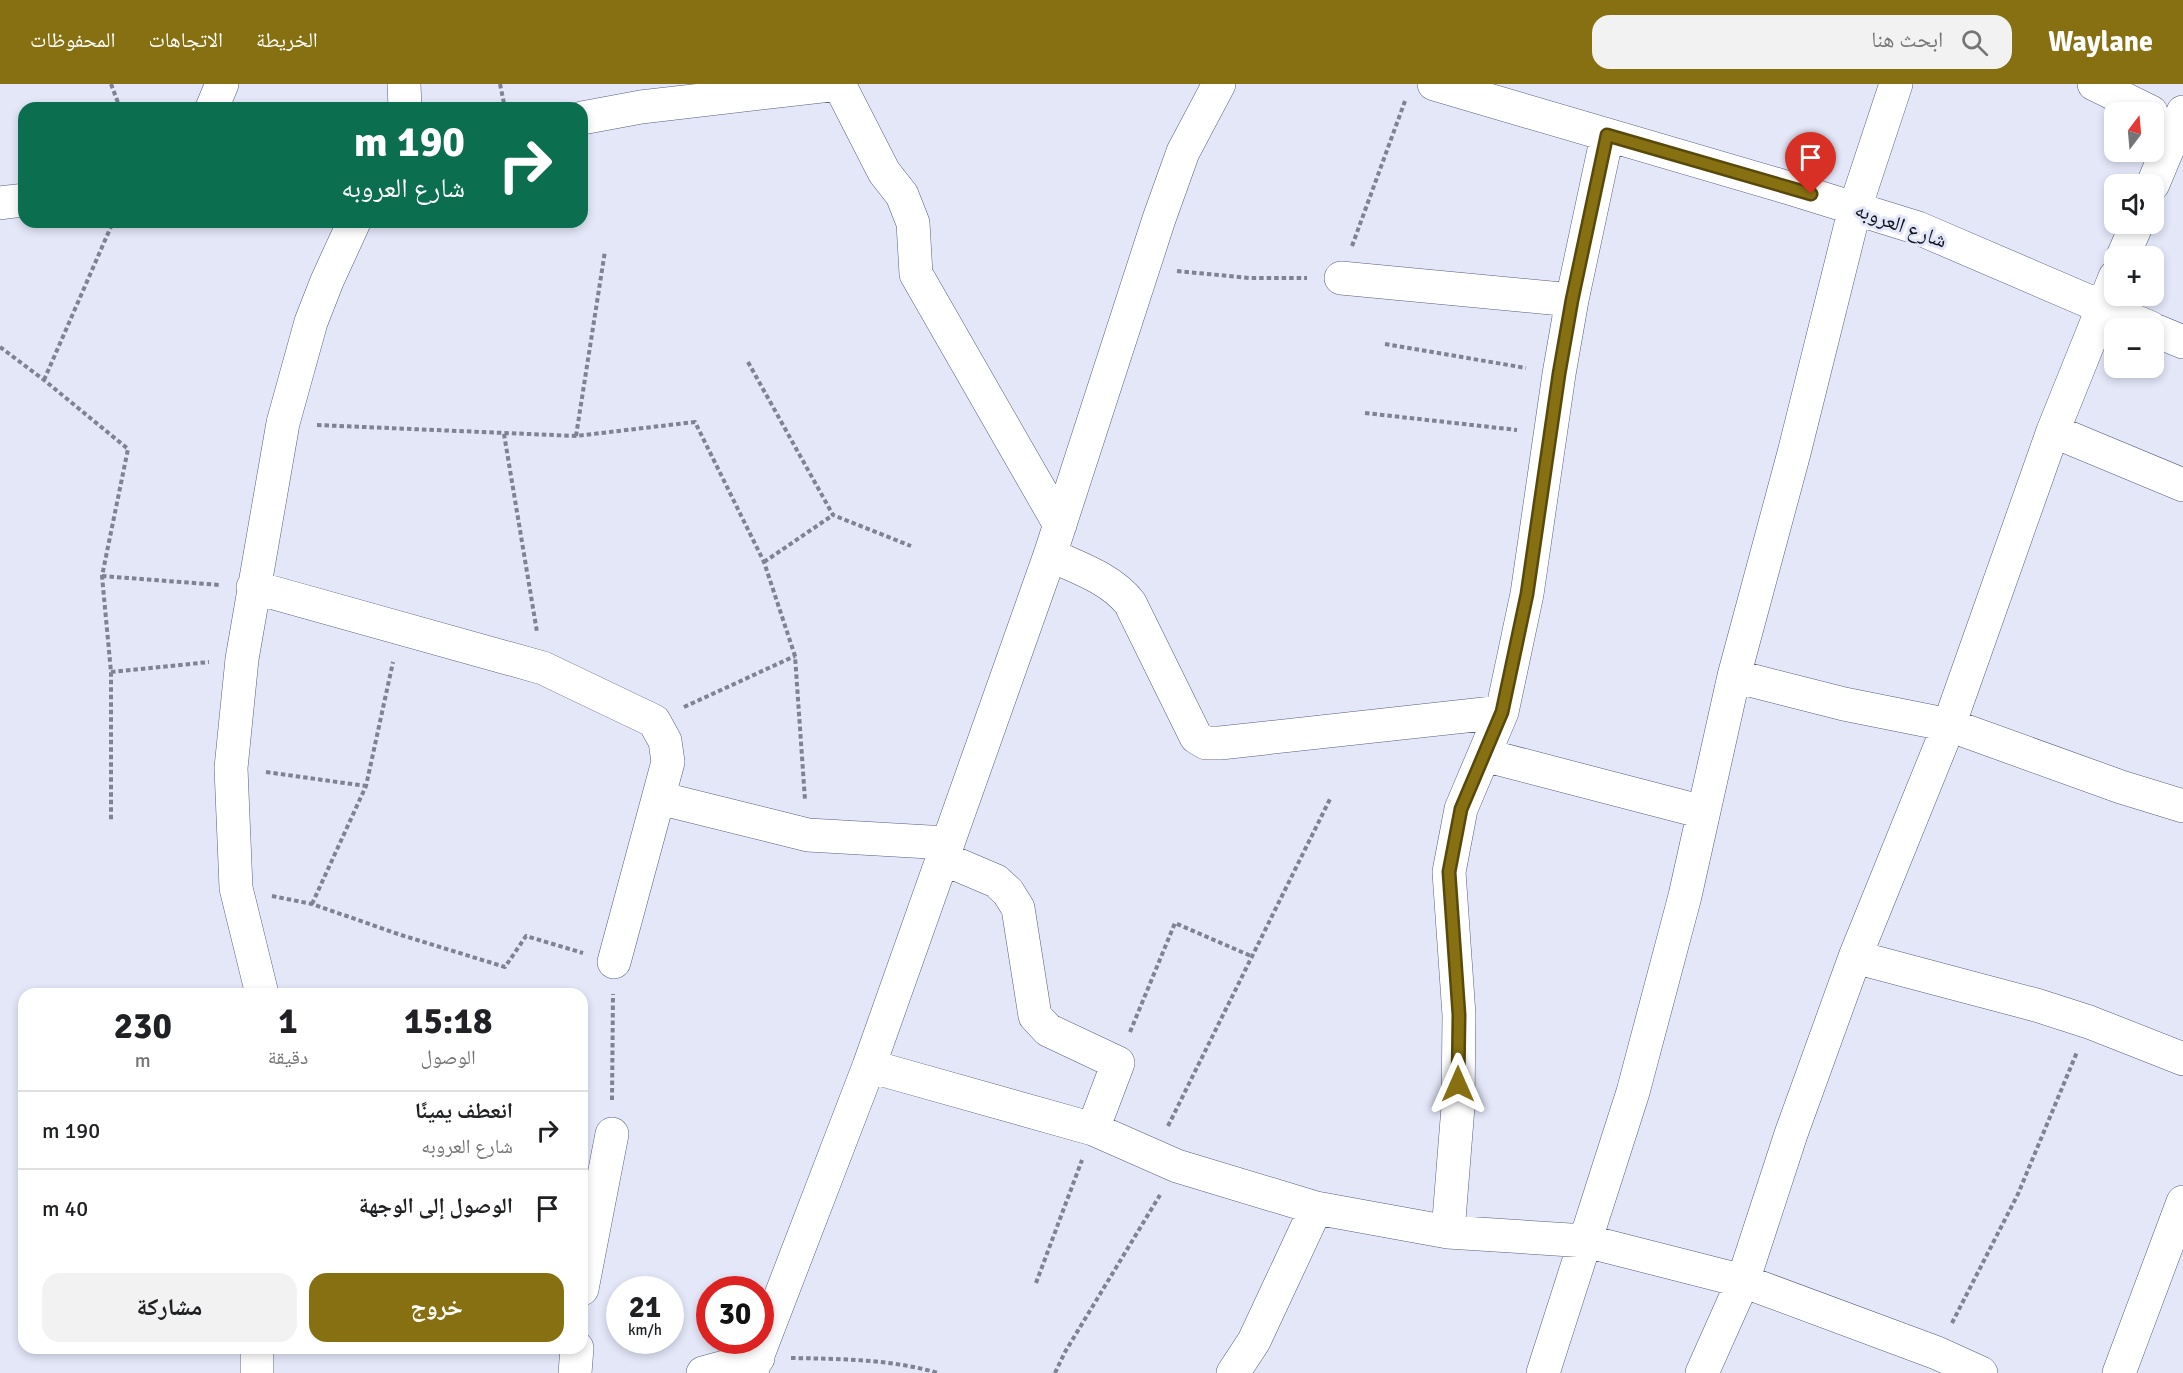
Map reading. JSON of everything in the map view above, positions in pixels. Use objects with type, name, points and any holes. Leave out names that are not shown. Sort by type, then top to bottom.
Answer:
[{"type":"street","points":[[214,102],[222,84]]},
{"type":"street","points":[[404,84],[405,102]]},
{"type":"street","points":[[588,116],[639,96],[839,84],[884,172],[902,195],[913,223],[916,274],[1055,540],[1109,583],[1130,603],[1196,737],[1206,743],[1502,712]]},
{"type":"street","points":[[703,1373],[754,1365],[869,1066],[1055,540],[1183,152],[1219,84]]},
{"type":"street","points":[[1543,1373],[1633,1092],[1685,896],[1734,676],[1794,453],[1855,208],[1896,84]]},
{"type":"street","points":[[2094,84],[2170,118],[2156,174]]},
{"type":"street","name":"شارع العروبه","points":[[1421,89],[1607,135],[1918,228],[2124,318]]},
{"type":"street","points":[[1448,1232],[1458,1107],[1459,1015],[1449,872],[1461,809],[1502,712],[1527,594],[1572,300],[1607,135]]},
{"type":"street","points":[[0,203],[18,202]]},
{"type":"street","points":[[261,988],[236,888],[231,768],[242,659],[283,423],[311,322],[351,228]]},
{"type":"street","points":[[1341,278],[1572,300]]},
{"type":"street","points":[[1702,1373],[1743,1281],[1791,1134],[1855,957],[1949,724],[2053,431],[2104,304]]},
{"type":"street","name":"شارع العروبه","points":[[2164,334],[2183,342]]},
{"type":"street","points":[[2053,431],[2183,485]]},
{"type":"street","points":[[253,587],[543,668],[654,721],[665,741],[668,762],[614,962]]},
{"type":"street","points":[[1734,676],[1844,704],[1949,724],[2121,787],[2183,806]]},
{"type":"street","points":[[1484,755],[1704,812]]},
{"type":"street","points":[[659,798],[808,835],[945,851],[996,881],[1008,892],[1018,908],[1035,1016],[1048,1030],[1118,1063],[1093,1130]]},
{"type":"street","points":[[1855,957],[2036,1005],[2089,1022],[2183,1059]]},
{"type":"street","points":[[869,1066],[1093,1130],[1165,1161],[1316,1208],[1448,1232],[1586,1241],[1743,1281],[1937,1353],[1981,1373]]},
{"type":"street","points":[[588,1257],[612,1134]]},
{"type":"street","points":[[2119,1373],[2183,1202]]},
{"type":"street","points":[[1233,1373],[1254,1341],[1316,1208]]},
{"type":"street","points":[[257,1354],[257,1373]]},
{"type":"street","points":[[575,1373],[577,1354]]},
{"type":"path","points":[[111,84],[118,102]]},
{"type":"path","points":[[500,84],[504,102]]},
{"type":"path","points":[[1143,268],[1249,278],[1341,278],[1421,89]]},
{"type":"path","points":[[44,380],[110,228]]},
{"type":"path","points":[[576,436],[605,251]]},
{"type":"path","points":[[1385,344],[1559,374]]},
{"type":"path","points":[[0,347],[128,449],[102,576],[111,672],[111,822]]},
{"type":"path","points":[[748,362],[833,515],[912,546]]},
{"type":"path","points":[[1365,413],[1551,434]]},
{"type":"path","points":[[283,423],[576,436],[695,422],[764,562],[795,656],[808,835]]},
{"type":"path","points":[[504,434],[543,668]]},
{"type":"path","points":[[764,562],[833,515]]},
{"type":"path","points":[[102,576],[253,587]]},
{"type":"path","points":[[312,904],[366,786],[400,629]]},
{"type":"path","points":[[654,721],[795,656]]},
{"type":"path","points":[[111,672],[242,659]]},
{"type":"path","points":[[231,768],[366,786]]},
{"type":"path","points":[[1055,1373],[1165,1161],[1251,956],[1330,799]]},
{"type":"path","points":[[236,888],[312,904],[505,968],[526,936],[614,962],[612,1134]]},
{"type":"path","points":[[1118,1063],[1175,923],[1251,956]]},
{"type":"path","points":[[1937,1353],[2018,1194],[2089,1022]]},
{"type":"path","points":[[1036,1283],[1093,1130]]},
{"type":"path","points":[[754,1365],[863,1359],[939,1373]]},
{"type":"route","points":[[1458,1084],[1459,1015],[1449,872],[1461,809],[1502,712],[1527,594],[1572,300],[1607,135],[1811,194]]}]
